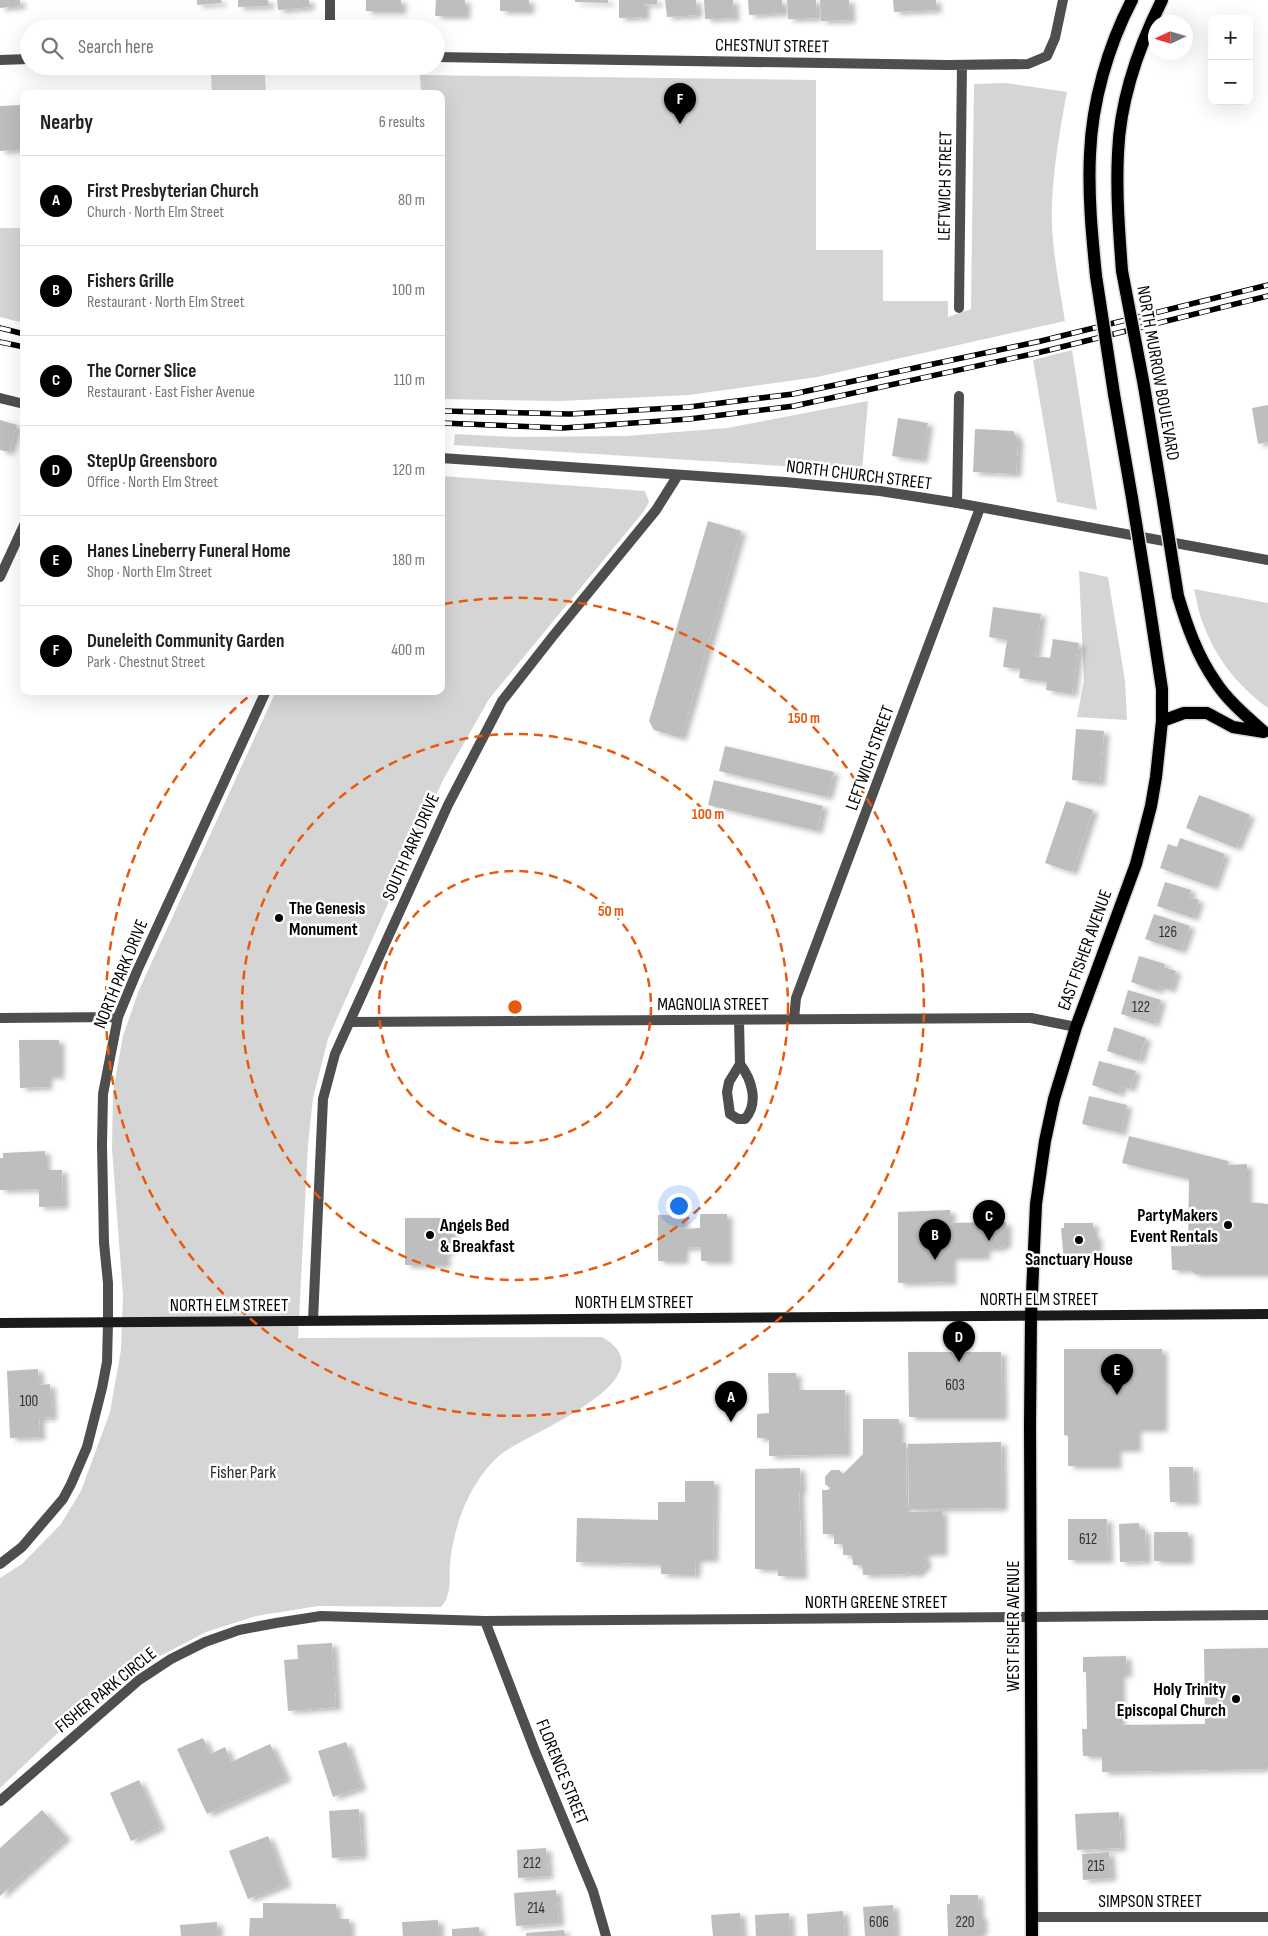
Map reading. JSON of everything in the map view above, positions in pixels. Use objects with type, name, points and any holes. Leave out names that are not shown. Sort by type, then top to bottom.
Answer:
[{"type":"main road","name":"EAST FISHER AVENUE","points":[[1032,1316],[1036,1204],[1054,1099],[1076,1027],[1136,864],[1144,836],[1156,777],[1162,721],[1162,689],[1096,276],[1091,220],[1091,144],[1097,99],[1110,51],[1132,0]]},
{"type":"main road","name":"NORTH MURROW BOULEVARD","points":[[1162,0],[1139,54],[1126,100],[1118,151],[1118,214],[1122,271],[1144,386],[1178,596],[1198,654],[1215,682],[1238,708],[1265,732]]},
{"type":"main road","points":[[1162,721],[1184,713],[1201,712],[1208,713],[1233,727],[1265,732]]},
{"type":"main road","name":"NORTH ELM STREET","points":[[0,1322],[1268,1314]]},
{"type":"main road","name":"WEST FISHER AVENUE","points":[[1032,1316],[1032,1936]]},
{"type":"street","points":[[330,0],[330,20]]},
{"type":"street","name":"CHESTNUT STREET","points":[[445,57],[962,65],[1028,64],[1048,56],[1055,38],[1063,0]]},
{"type":"street","points":[[0,60],[20,59]]},
{"type":"street","name":"LEFTWICH STREET","points":[[960,308],[962,65]]},
{"type":"street","points":[[957,503],[959,396]]},
{"type":"street","points":[[0,398],[20,403]]},
{"type":"street","name":"NORTH CHURCH STREET","points":[[445,458],[871,490],[957,503],[1268,560]]},
{"type":"street","name":"SOUTH PARK DRIVE","points":[[313,1320],[324,1099],[336,1054],[448,805],[502,701],[656,510],[678,475]]},
{"type":"street","name":"LEFTWICH STREET","points":[[794,1019],[796,998],[980,508]]},
{"type":"street","points":[[0,577],[20,534]]},
{"type":"street","name":"NORTH PARK DRIVE","points":[[108,1322],[108,1283],[104,1243],[102,1112],[106,1077],[118,1017],[137,971],[264,695]]},
{"type":"street","points":[[0,1018],[118,1017]]},
{"type":"street","name":"MAGNOLIA STREET","points":[[350,1022],[1031,1018],[1076,1027]]},
{"type":"street","points":[[739,1020],[740,1064],[729,1082],[727,1104],[730,1114],[738,1119],[745,1119],[750,1113],[752,1088],[748,1074],[740,1064]]},
{"type":"street","points":[[0,1564],[22,1547],[62,1499],[71,1484],[86,1447],[102,1388],[107,1362],[108,1322]]},
{"type":"street","name":"NORTH GREENE STREET","points":[[485,1621],[1268,1614]]},
{"type":"street","name":"FISHER PARK CIRCLE","points":[[0,1801],[139,1680],[170,1659],[205,1642],[239,1630],[321,1616],[485,1621]]},
{"type":"street","name":"FLORENCE STREET","points":[[485,1621],[535,1751],[593,1891],[606,1936]]},
{"type":"street","name":"SIMPSON STREET","points":[[1032,1917],[1268,1917]]},
{"type":"green space","points":[[211,75],[265,75],[266,90],[212,90]]},
{"type":"green space","points":[[420,75],[816,80],[816,250],[883,250],[883,301],[948,301],[948,317],[971,309],[974,84],[1006,83],[1067,92],[1056,160],[1052,217],[1052,232],[1065,321],[817,377],[689,395],[560,401],[445,399],[445,90],[421,90]]},
{"type":"green space","points":[[0,228],[20,228],[20,322],[0,317]]},
{"type":"green space","points":[[1072,350],[1097,510],[1057,502],[1033,360]]},
{"type":"green space","points":[[868,401],[862,471],[454,445],[455,434],[516,437],[626,436],[727,428]]},
{"type":"green space","name":"Fisher Park","points":[[445,476],[645,491],[649,502],[644,511],[489,699],[443,780],[328,1039],[313,1098],[308,1145],[298,1338],[602,1337],[620,1353],[620,1370],[608,1388],[562,1420],[500,1455],[480,1477],[465,1504],[455,1533],[448,1593],[441,1607],[318,1606],[256,1616],[206,1632],[141,1666],[85,1707],[0,1788],[0,1578],[22,1564],[61,1524],[81,1491],[110,1412],[121,1350],[123,1296],[112,1148],[113,1092],[123,1036],[139,990],[274,695],[445,695]]},
{"type":"green space","points":[[1079,571],[1108,577],[1125,681],[1127,720],[1077,717],[1084,681]]},
{"type":"green space","points":[[1194,589],[1268,603],[1268,708],[1238,682],[1215,650],[1202,622]]},
{"type":"building","points":[[0,0],[20,0],[20,6],[0,8]]},
{"type":"building","points":[[197,0],[221,0],[222,3],[197,5]]},
{"type":"building","points":[[238,0],[268,0],[269,6],[238,7]]},
{"type":"building","points":[[277,0],[309,0],[309,7],[278,10]]},
{"type":"building","points":[[366,0],[401,0],[401,11],[366,11]]},
{"type":"building","points":[[436,0],[465,0],[465,16],[435,16]]},
{"type":"building","points":[[500,0],[529,0],[529,11],[500,11]]},
{"type":"building","points":[[575,0],[608,0],[608,3],[575,2]]},
{"type":"building","points":[[619,0],[657,0],[657,4],[644,4],[644,17],[619,18]]},
{"type":"building","points":[[665,0],[696,0],[697,15],[667,17]]},
{"type":"building","points":[[704,0],[733,0],[734,18],[705,19]]},
{"type":"building","points":[[748,0],[782,0],[783,13],[749,15]]},
{"type":"building","points":[[787,0],[816,0],[817,18],[788,19]]},
{"type":"building","points":[[820,0],[849,0],[850,20],[821,21]]},
{"type":"building","points":[[893,0],[936,0],[936,10],[894,12]]},
{"type":"building","points":[[20,105],[20,149],[0,151],[0,106]]},
{"type":"building","points":[[1268,405],[1268,442],[1258,444],[1252,408]]},
{"type":"building","points":[[898,418],[928,423],[922,460],[892,456]]},
{"type":"building","points":[[0,420],[17,425],[9,452],[0,450]]},
{"type":"building","points":[[975,429],[1013,431],[1018,440],[1016,474],[973,472]]},
{"type":"building","points":[[708,521],[741,531],[681,738],[654,730],[649,721]]},
{"type":"building","points":[[993,607],[1041,614],[1035,656],[1050,658],[1053,639],[1079,643],[1072,694],[1046,690],[1047,682],[1019,678],[1020,669],[1003,667],[1007,640],[989,637]]},
{"type":"building","points":[[1076,729],[1104,731],[1100,783],[1072,780]]},
{"type":"building","points":[[725,746],[834,772],[827,797],[719,771]]},
{"type":"building","points":[[714,780],[823,806],[817,831],[708,805]]},
{"type":"building","points":[[1199,795],[1250,815],[1236,848],[1186,828]]},
{"type":"building","points":[[1066,801],[1093,810],[1072,872],[1045,863]]},
{"type":"building","points":[[1180,838],[1225,854],[1213,887],[1160,868],[1168,844],[1177,847]]},
{"type":"building","points":[[1165,882],[1191,890],[1189,897],[1199,900],[1193,918],[1157,906]]},
{"type":"building","points":[[1154,914],[1190,926],[1181,951],[1145,939]]},
{"type":"building","points":[[1139,956],[1165,964],[1164,967],[1176,971],[1170,990],[1159,986],[1158,991],[1131,982]]},
{"type":"building","points":[[1128,990],[1161,1000],[1154,1024],[1121,1014]]},
{"type":"building","points":[[1114,1027],[1146,1038],[1139,1061],[1107,1051]]},
{"type":"building","points":[[19,1040],[59,1040],[59,1076],[47,1076],[47,1087],[20,1088]]},
{"type":"building","points":[[1099,1061],[1136,1071],[1130,1089],[1121,1086],[1119,1094],[1092,1085]]},
{"type":"building","points":[[1089,1096],[1127,1105],[1121,1133],[1082,1124]]},
{"type":"building","name":"PartyMakers Event Rentals","points":[[1129,1136],[1228,1161],[1228,1165],[1247,1164],[1247,1202],[1268,1204],[1268,1274],[1195,1274],[1189,1270],[1172,1270],[1171,1246],[1188,1246],[1189,1179],[1122,1163]]},
{"type":"building","points":[[45,1151],[45,1170],[62,1170],[63,1206],[39,1207],[39,1189],[0,1190],[0,1158],[3,1158],[3,1153]]},
{"type":"building","points":[[950,1210],[950,1223],[1006,1222],[1006,1244],[999,1248],[985,1248],[985,1257],[951,1257],[951,1282],[898,1283],[898,1212]]},
{"type":"building","points":[[700,1214],[727,1214],[727,1261],[701,1261],[701,1247],[683,1248],[683,1261],[658,1261],[658,1215],[683,1215],[683,1229],[700,1228]]},
{"type":"building","points":[[405,1218],[444,1218],[444,1229],[452,1229],[452,1251],[445,1251],[445,1265],[405,1265]]},
{"type":"building","name":"Sanctuary House","points":[[1064,1223],[1093,1223],[1093,1236],[1097,1236],[1097,1250],[1094,1250],[1094,1262],[1064,1262],[1061,1228],[1064,1228]]},
{"type":"building","points":[[1064,1349],[1162,1349],[1162,1429],[1136,1429],[1136,1449],[1116,1449],[1116,1466],[1068,1466],[1068,1436],[1064,1435]]},
{"type":"building","points":[[908,1352],[1001,1352],[1002,1417],[909,1417]]},
{"type":"building","points":[[38,1369],[39,1385],[50,1384],[52,1417],[39,1418],[40,1437],[10,1438],[7,1371]]},
{"type":"building","points":[[768,1373],[796,1373],[796,1390],[845,1390],[846,1454],[769,1456],[769,1438],[757,1438],[757,1414],[769,1413]]},
{"type":"building","points":[[863,1419],[899,1419],[899,1443],[906,1443],[907,1512],[942,1511],[942,1553],[925,1553],[923,1557],[926,1560],[926,1565],[917,1574],[909,1572],[906,1574],[863,1575],[862,1565],[853,1565],[852,1555],[843,1555],[843,1544],[834,1544],[834,1534],[823,1534],[822,1490],[830,1488],[825,1484],[825,1477],[831,1470],[839,1470],[843,1474],[863,1454]]},
{"type":"building","points":[[1001,1442],[1002,1508],[909,1509],[908,1444]]},
{"type":"building","points":[[1169,1467],[1193,1467],[1194,1502],[1170,1502]]},
{"type":"building","points":[[800,1468],[802,1576],[778,1576],[778,1569],[755,1569],[755,1469]]},
{"type":"building","points":[[685,1481],[714,1481],[713,1559],[696,1559],[695,1575],[661,1574],[661,1564],[576,1562],[577,1518],[658,1520],[658,1502],[685,1502]]},
{"type":"building","points":[[1068,1519],[1107,1519],[1108,1560],[1068,1560]]},
{"type":"building","points":[[1139,1523],[1140,1530],[1145,1530],[1146,1561],[1120,1562],[1119,1524]]},
{"type":"building","points":[[1154,1532],[1188,1532],[1188,1561],[1154,1561]]},
{"type":"building","points":[[332,1643],[336,1707],[288,1711],[284,1660],[298,1659],[297,1645]]},
{"type":"building","name":"Holy Trinity Episcopal Church","points":[[1268,1648],[1268,1764],[1264,1764],[1264,1769],[1102,1772],[1102,1756],[1083,1756],[1082,1729],[1087,1729],[1086,1672],[1083,1672],[1083,1657],[1126,1656],[1127,1674],[1120,1674],[1120,1725],[1205,1724],[1204,1649]]},
{"type":"building","points":[[203,1738],[210,1754],[225,1747],[231,1762],[270,1744],[286,1778],[207,1814],[177,1749]]},
{"type":"building","points":[[346,1742],[361,1787],[333,1797],[318,1751]]},
{"type":"building","points":[[139,1780],[160,1827],[131,1841],[110,1793]]},
{"type":"building","points":[[359,1809],[362,1856],[332,1858],[329,1811]]},
{"type":"building","points":[[42,1810],[66,1837],[0,1896],[0,1848]]},
{"type":"building","points":[[1119,1812],[1121,1848],[1077,1850],[1075,1814]]},
{"type":"building","points":[[268,1836],[286,1884],[248,1899],[229,1851]]},
{"type":"building","points":[[546,1848],[548,1876],[518,1878],[517,1850]]},
{"type":"building","points":[[1109,1852],[1111,1878],[1083,1880],[1082,1854]]},
{"type":"building","points":[[556,1890],[559,1923],[516,1926],[514,1893]]},
{"type":"building","points":[[950,1895],[978,1895],[979,1916],[982,1916],[982,1932],[979,1932],[979,1936],[948,1936],[947,1904],[950,1904]]},
{"type":"building","points":[[263,1903],[336,1904],[336,1919],[349,1919],[349,1936],[249,1936],[250,1918],[263,1918]]},
{"type":"building","points":[[893,1905],[895,1936],[865,1936],[863,1907]]},
{"type":"building","points":[[843,1911],[845,1936],[808,1936],[807,1914]]},
{"type":"building","points":[[740,1913],[742,1936],[713,1936],[711,1915]]},
{"type":"building","points":[[789,1913],[790,1936],[756,1936],[755,1915]]},
{"type":"building","points":[[438,1920],[439,1936],[403,1936],[402,1922]]},
{"type":"building","points":[[217,1922],[218,1936],[181,1936],[180,1925]]},
{"type":"building","points":[[479,1927],[480,1936],[452,1936],[452,1929]]},
{"type":"building","points":[[564,1930],[565,1936],[526,1936],[526,1933]]},
{"type":"railway","points":[[445,411],[570,414],[689,407],[793,394],[1041,341],[1268,285]]},
{"type":"railway","points":[[445,423],[563,428],[689,419],[794,406],[1041,352],[1268,296]]},
{"type":"railway","points":[[0,328],[20,333]]},
{"type":"railway","points":[[0,342],[20,346]]},
{"type":"place","name":"Duneleith Community Garden","points":[[680,124]]},
{"type":"place","name":"The Genesis Monument","points":[[279,918]]},
{"type":"place","name":"PartyMakers Event Rentals","points":[[1228,1225]]},
{"type":"place","name":"Angels Bed & Breakfast","points":[[430,1235]]},
{"type":"place","name":"Sanctuary House","points":[[1079,1240]]},
{"type":"place","name":"The Corner Slice","points":[[989,1241]]},
{"type":"place","name":"Fishers Grille","points":[[935,1260]]},
{"type":"place","name":"StepUp Greensboro","points":[[959,1362]]},
{"type":"place","name":"Hanes Lineberry Funeral Home","points":[[1117,1395]]},
{"type":"place","name":"First Presbyterian Church","points":[[731,1422]]},
{"type":"place","name":"Holy Trinity Episcopal Church","points":[[1236,1699]]}]
